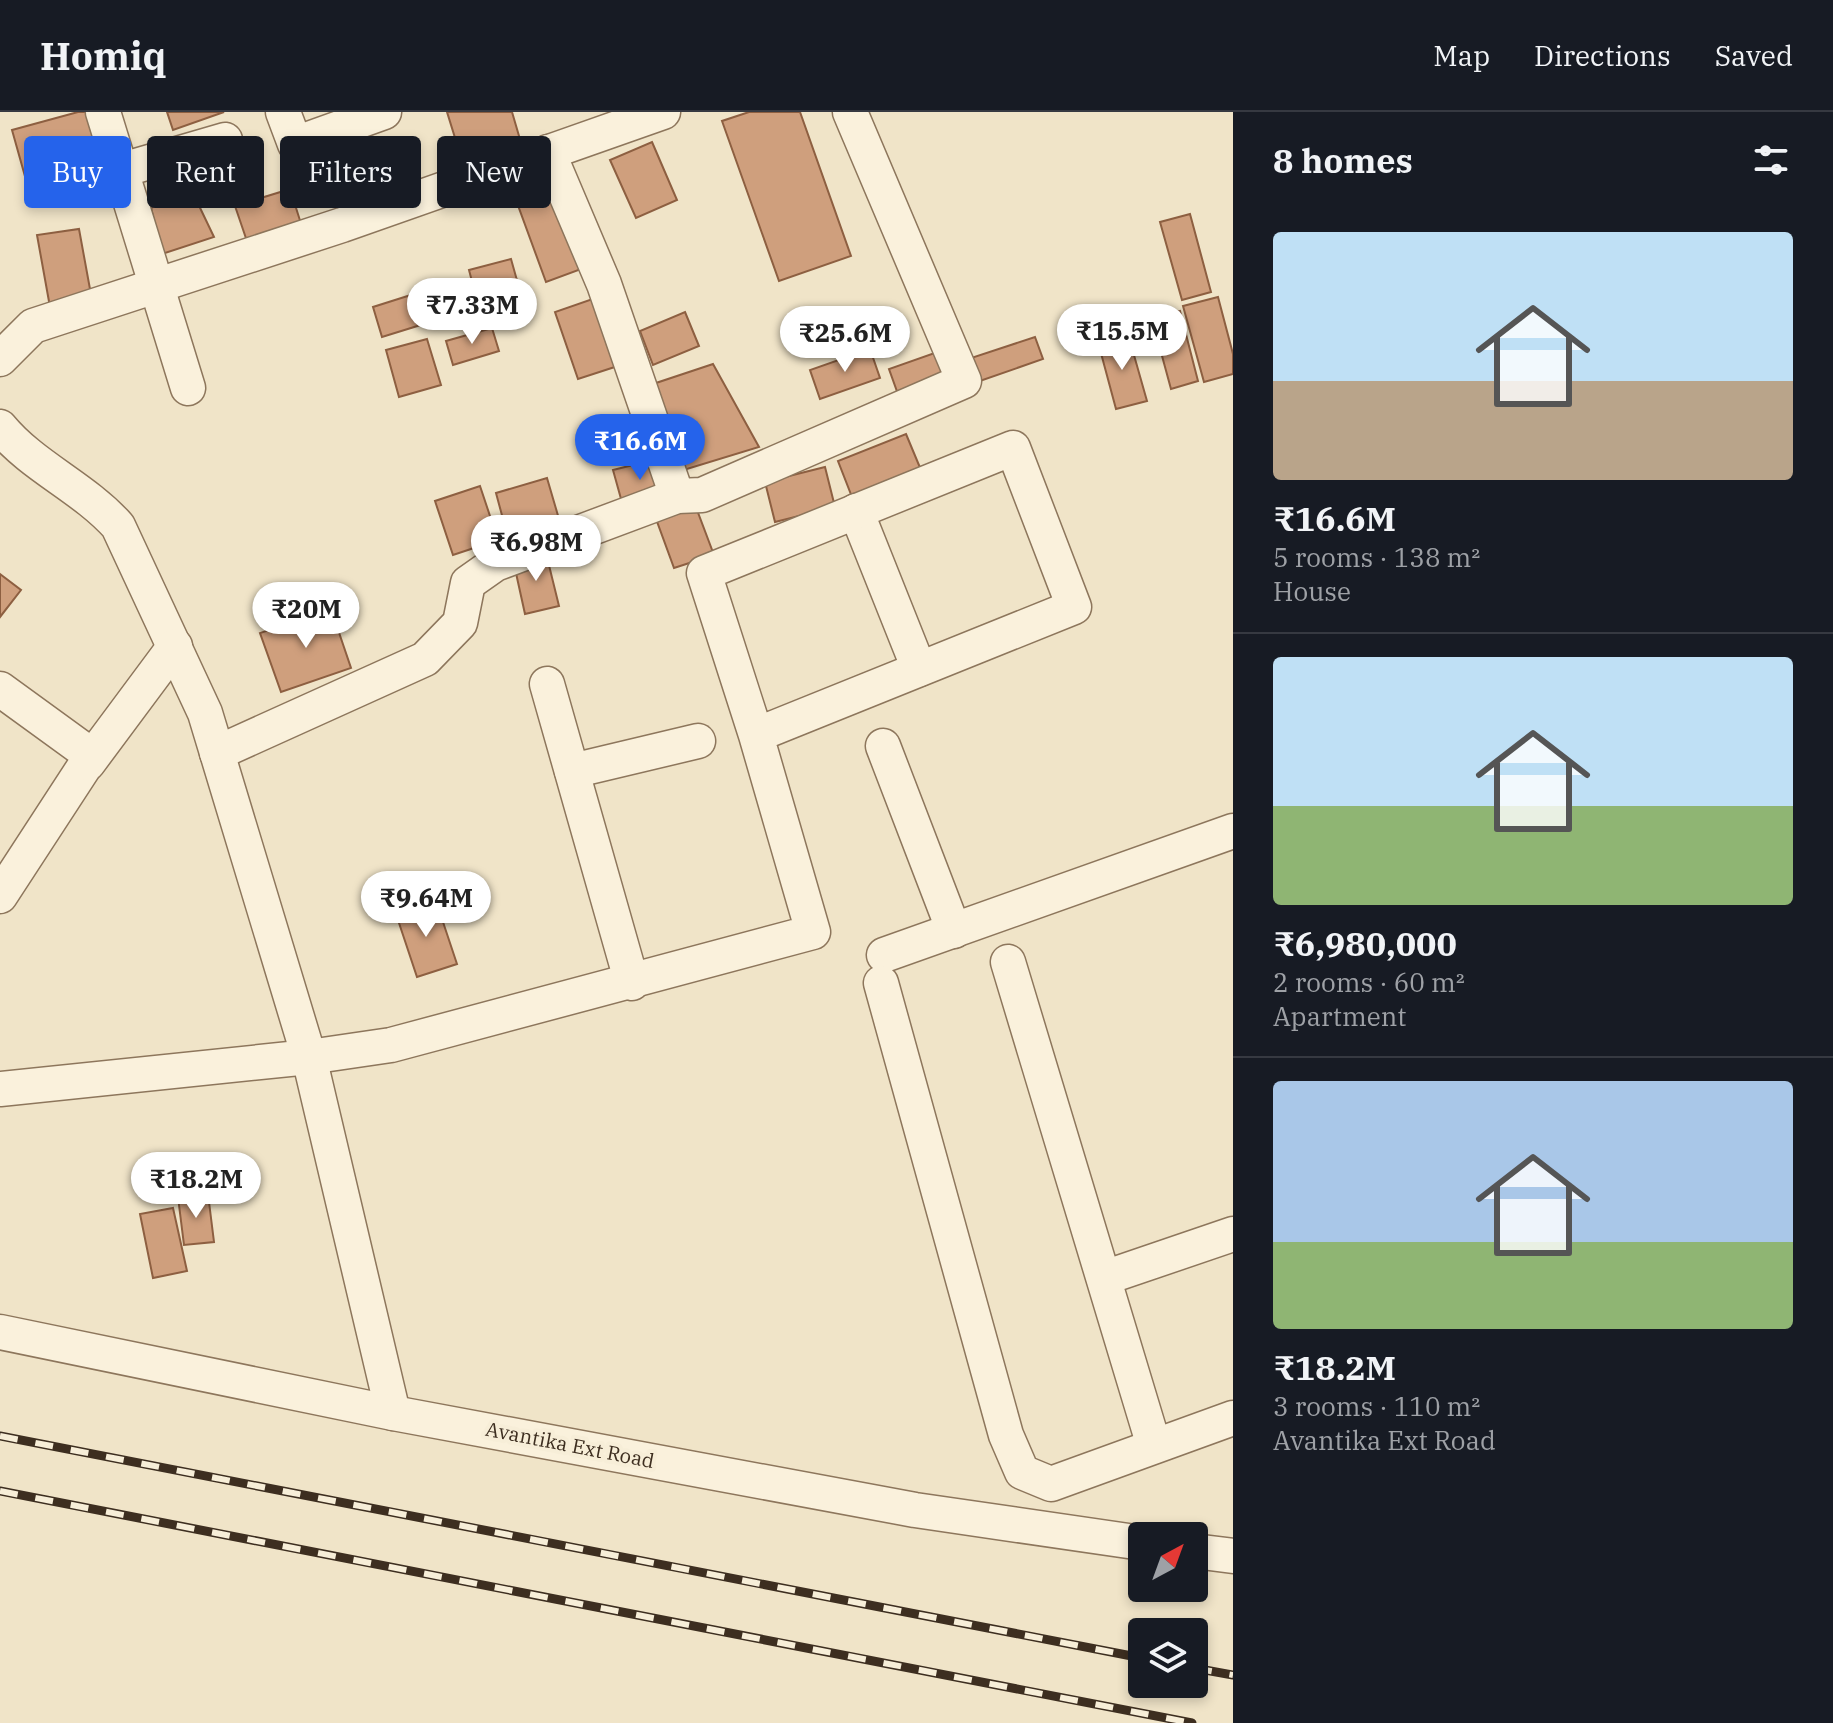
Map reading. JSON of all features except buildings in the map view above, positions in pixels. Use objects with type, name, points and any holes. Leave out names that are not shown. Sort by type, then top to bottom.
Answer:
[{"type":"street","points":[[103,112],[111,136]]},
{"type":"street","points":[[283,112],[295,144],[384,112]]},
{"type":"street","points":[[551,151],[663,112]]},
{"type":"street","points":[[217,753],[425,659],[460,623],[468,583],[495,564],[677,496],[702,495],[964,381],[850,112]]},
{"type":"street","points":[[551,159],[604,284],[677,496]]},
{"type":"street","points":[[0,359],[33,326],[437,191]]},
{"type":"street","points":[[131,199],[188,388]]},
{"type":"street","points":[[0,427],[15,445],[99,505],[118,526],[205,713],[309,1057],[393,1413]]},
{"type":"street","points":[[0,1089],[309,1057],[391,1045],[632,983],[813,932],[756,735],[704,573],[1013,448],[1074,607],[756,735]]},
{"type":"street","points":[[856,511],[919,669]]},
{"type":"street","points":[[0,896],[88,763],[175,646]]},
{"type":"street","points":[[547,684],[632,983]]},
{"type":"street","points":[[0,689],[88,753],[88,763]]},
{"type":"street","points":[[572,771],[698,741]]},
{"type":"street","points":[[883,746],[954,931]]},
{"type":"street","points":[[1233,831],[954,931],[883,969],[1006,1435],[1022,1472],[1051,1484],[1233,1418]]},
{"type":"street","points":[[1008,962],[1154,1446]]},
{"type":"street","points":[[1104,1278],[1233,1234]]},
{"type":"street","name":"Avantika Ext Road","points":[[0,1332],[393,1413],[915,1510],[1128,1541]]},
{"type":"street","points":[[1208,1553],[1233,1556]]},
{"type":"railway","points":[[0,1436],[1128,1655]]},
{"type":"railway","points":[[0,1491],[1192,1723]]},
{"type":"railway","points":[[1208,1671],[1233,1675]]}]
